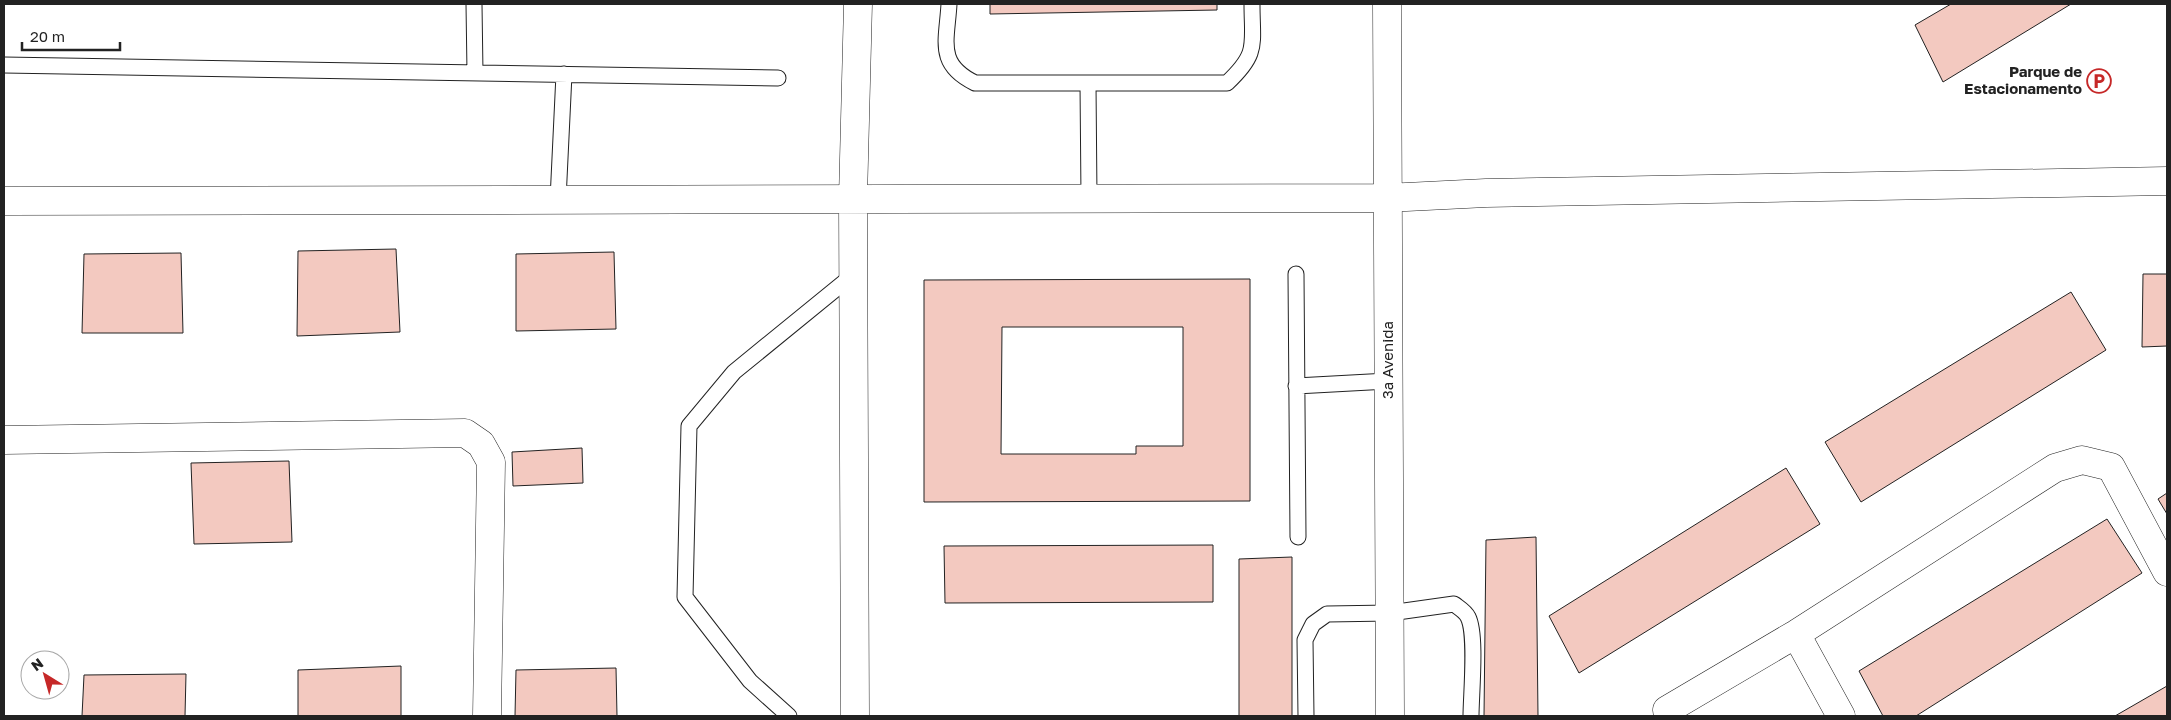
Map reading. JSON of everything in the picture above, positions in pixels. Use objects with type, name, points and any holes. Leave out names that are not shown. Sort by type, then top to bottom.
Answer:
[{"type":"street","points":[[855,716],[853,198],[858,4]]},
{"type":"street","name":"3ª Avenida","points":[[1387,4],[1386,198],[1390,716]]},
{"type":"street","points":[[4,201],[1386,198],[1486,193],[2167,181]]},
{"type":"street","points":[[4,440],[465,433],[481,444],[491,462],[487,716]]},
{"type":"street","points":[[1667,710],[1796,634],[2055,468],[2082,460],[2111,467],[2167,572]]},
{"type":"street","points":[[1796,634],[1842,716]]},
{"type":"lane","points":[[474,4],[475,73]]},
{"type":"lane","points":[[949,4],[947,57],[958,75],[975,83],[1088,84],[1227,82],[1244,67],[1252,52],[1252,4]]},
{"type":"lane","points":[[4,65],[778,78]]},
{"type":"lane","points":[[558,200],[564,74]]},
{"type":"lane","points":[[1088,84],[1089,198]]},
{"type":"lane","points":[[1296,274],[1298,536]]},
{"type":"lane","points":[[789,716],[750,681],[685,597],[689,426],[734,372],[853,275]]},
{"type":"lane","points":[[1296,386],[1388,381]]},
{"type":"lane","points":[[1306,716],[1305,640],[1313,624],[1327,614],[1390,613],[1454,604],[1469,618],[1472,634],[1471,716]]},
{"type":"building","points":[[990,4],[1217,4],[1217,10],[990,14]]},
{"type":"building","points":[[1951,4],[2071,4],[1943,82],[1915,25]]},
{"type":"building","points":[[396,249],[400,332],[297,336],[298,251]]},
{"type":"building","points":[[614,252],[616,329],[516,331],[516,254]]},
{"type":"building","points":[[181,253],[183,333],[82,333],[84,254]]},
{"type":"building","points":[[2143,274],[2167,274],[2167,346],[2142,347]]},
{"type":"building","points":[[1250,279],[1250,501],[924,502],[924,280]],"holes":[[[1002,327],[1183,327],[1183,446],[1136,446],[1136,454],[1001,454]]]},
{"type":"building","points":[[2071,292],[2106,350],[1861,502],[1825,442]]},
{"type":"building","points":[[582,448],[583,483],[513,486],[512,452]]},
{"type":"building","points":[[289,461],[292,542],[194,544],[191,463]]},
{"type":"building","points":[[1786,468],[1820,524],[1579,673],[1549,616]]},
{"type":"building","points":[[2167,493],[2167,514],[2158,499]]},
{"type":"building","points":[[2107,519],[2142,573],[1916,716],[1883,716],[1859,671]]},
{"type":"building","points":[[1536,537],[1538,716],[1484,716],[1486,540]]},
{"type":"building","points":[[1213,545],[1213,602],[945,603],[944,546]]},
{"type":"building","points":[[1292,557],[1292,716],[1239,716],[1239,559]]},
{"type":"building","points":[[401,666],[401,716],[298,716],[298,670]]},
{"type":"building","points":[[616,668],[617,716],[515,716],[516,670]]},
{"type":"building","points":[[186,674],[185,716],[82,716],[84,675]]},
{"type":"building","points":[[2167,686],[2167,716],[2115,716]]},
{"type":"place","name":"Parque de Estacionamento","points":[[2099,81]]}]
